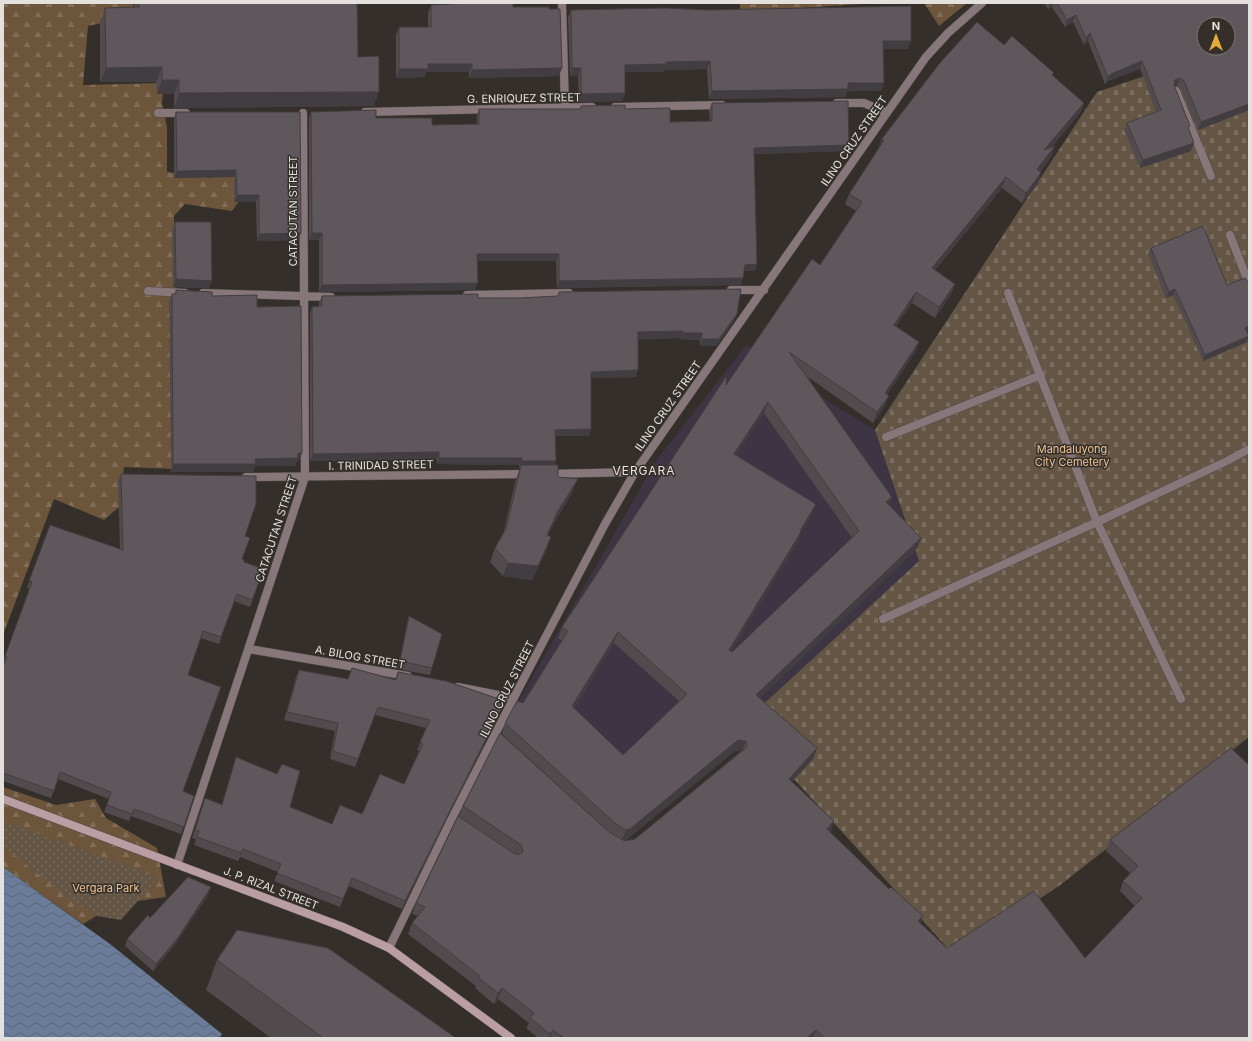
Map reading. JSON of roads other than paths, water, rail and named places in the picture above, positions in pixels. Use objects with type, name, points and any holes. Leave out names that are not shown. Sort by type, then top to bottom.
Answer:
[{"type":"street","points":[[562,3],[565,108]]},
{"type":"street","name":"ILINO CRUZ STREET","points":[[390,948],[498,738],[514,698],[605,524],[635,472],[926,58],[948,33],[982,3]]},
{"type":"street","points":[[1176,90],[1212,176]]},
{"type":"street","points":[[824,103],[864,103],[887,113]]},
{"type":"street","name":"G. ENRIQUEZ STREET","points":[[359,112],[730,105]]},
{"type":"street","points":[[158,114],[196,113]]},
{"type":"street","name":"CATACUTAN STREET","points":[[177,865],[305,477],[303,113]]},
{"type":"street","points":[[1230,235],[1249,284]]},
{"type":"street","points":[[725,290],[764,290]]},
{"type":"street","points":[[148,291],[304,298],[336,297]]},
{"type":"street","points":[[455,295],[574,293]]},
{"type":"street","points":[[1008,293],[1041,374],[1097,522],[1181,700]]},
{"type":"street","points":[[886,437],[1041,374]]},
{"type":"street","points":[[883,619],[1097,522],[1249,449]]},
{"type":"street","name":"I. TRINIDAD STREET","points":[[236,477],[635,472]]},
{"type":"street","name":"A. BILOG STREET","points":[[249,649],[416,678]]},
{"type":"street","points":[[446,684],[514,698]]},
{"type":"street","name":"J. P. RIZAL STREET","points":[[3,799],[343,927],[390,948],[511,1038]]},
{"type":"water","points":[[3,867],[110,944],[222,1034],[219,1038],[3,1038]]},
{"type":"district","name":"VERGARA","points":[[644,471]]},
{"type":"park label","name":"Mandaluyong City Cemetery","points":[[1072,455]]},
{"type":"park label","name":"Vergara Park","points":[[106,888]]}]
